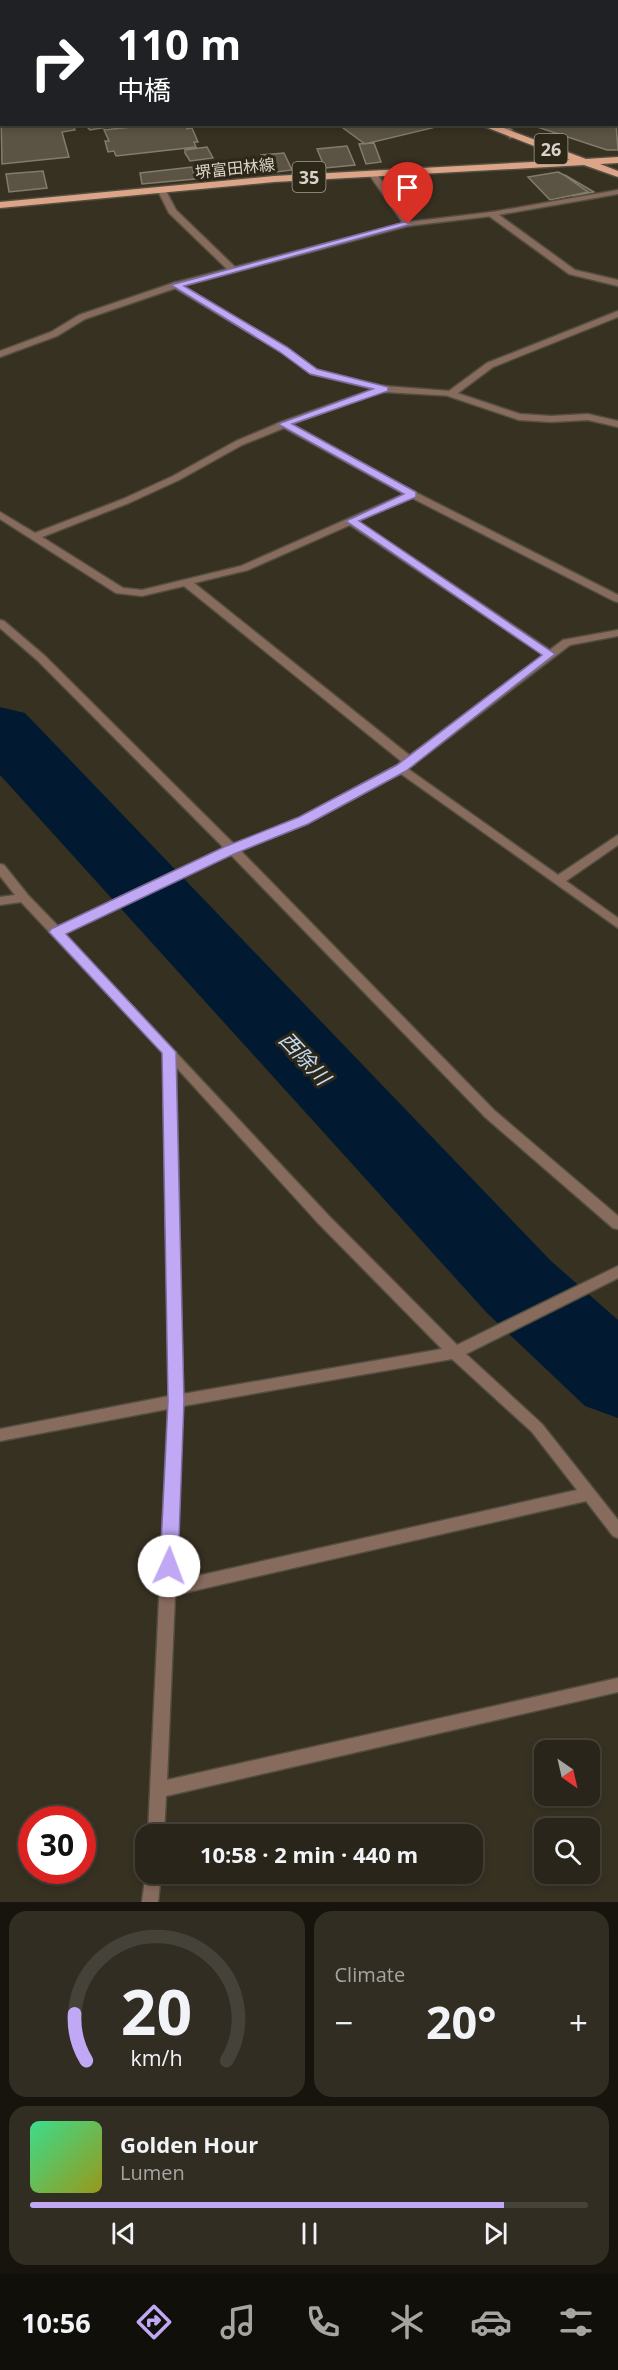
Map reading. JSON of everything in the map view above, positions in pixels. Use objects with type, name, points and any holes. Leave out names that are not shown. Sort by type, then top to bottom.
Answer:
[{"type":"main road","name":"26","points":[[488,126],[618,174]]},
{"type":"main road","name":"堺富田林線","points":[[0,205],[372,173],[618,160]]},
{"type":"street","points":[[504,126],[513,136]]},
{"type":"street","points":[[372,173],[408,224]]},
{"type":"street","points":[[162,191],[172,211],[233,270]]},
{"type":"street","points":[[0,354],[54,334],[82,317],[176,285],[408,224],[492,214],[618,192]]},
{"type":"street","points":[[492,214],[572,272],[618,283]]},
{"type":"street","points":[[176,285],[284,350],[314,372],[384,389],[451,394],[519,417],[552,420],[588,417],[618,424]]},
{"type":"street","points":[[451,394],[490,365],[618,314]]},
{"type":"street","points":[[36,536],[126,501],[176,478],[239,443],[284,424],[384,389]]},
{"type":"street","points":[[284,424],[412,494],[618,599]]},
{"type":"street","points":[[0,515],[120,591],[142,593],[244,568],[412,494]]},
{"type":"street","points":[[351,521],[549,654]]},
{"type":"street","points":[[186,582],[406,765],[618,924]]},
{"type":"street","points":[[0,623],[41,658],[490,1114],[618,1224]]},
{"type":"street","points":[[58,932],[231,850],[303,820],[406,765],[567,642],[618,633]]},
{"type":"street","points":[[558,880],[618,838]]},
{"type":"street","points":[[0,868],[24,898],[324,1220],[455,1353],[537,1428],[618,1531]]},
{"type":"street","points":[[0,901],[24,898]]},
{"type":"street","points":[[157,1824],[176,1401],[169,1052]]},
{"type":"street","points":[[0,1435],[176,1401],[455,1353],[618,1272]]},
{"type":"street","points":[[168,1590],[589,1494]]},
{"type":"street","points":[[159,1790],[618,1685]]},
{"type":"street","points":[[150,1902],[152,1884]]},
{"type":"building","points":[[1,126],[74,126],[75,130],[62,132],[69,157],[2,164]]},
{"type":"building","points":[[86,126],[115,126],[90,130]]},
{"type":"building","points":[[141,126],[186,126],[187,129],[192,128],[198,142],[194,142],[196,147],[116,156],[114,151],[108,152],[105,141],[109,141],[104,130]]},
{"type":"building","points":[[340,126],[430,126],[432,128],[365,144]]},
{"type":"building","points":[[616,126],[618,150],[607,150],[537,127]]},
{"type":"building","points":[[374,143],[381,162],[366,164],[359,144]]},
{"type":"building","points":[[347,146],[355,165],[325,168],[317,149]]},
{"type":"building","points":[[207,147],[213,158],[190,161],[185,153],[185,150]]},
{"type":"building","points":[[284,153],[292,170],[269,173],[261,155]]},
{"type":"building","points":[[192,167],[195,179],[142,184],[140,173]]},
{"type":"building","points":[[43,171],[47,188],[9,192],[6,174]]},
{"type":"building","points":[[558,172],[588,192],[550,200],[528,177]]},
{"type":"building","points":[[564,175],[594,192],[572,197],[588,192]]},
{"type":"waterway","name":"西除川","points":[[0,730],[519,1287],[618,1378]]},
{"type":"route","points":[[169,1566],[176,1401],[169,1052],[56,932],[229,850],[303,820],[401,768],[549,654],[351,521],[412,494],[284,424],[384,389],[314,372],[284,350],[176,285],[408,224]]}]
